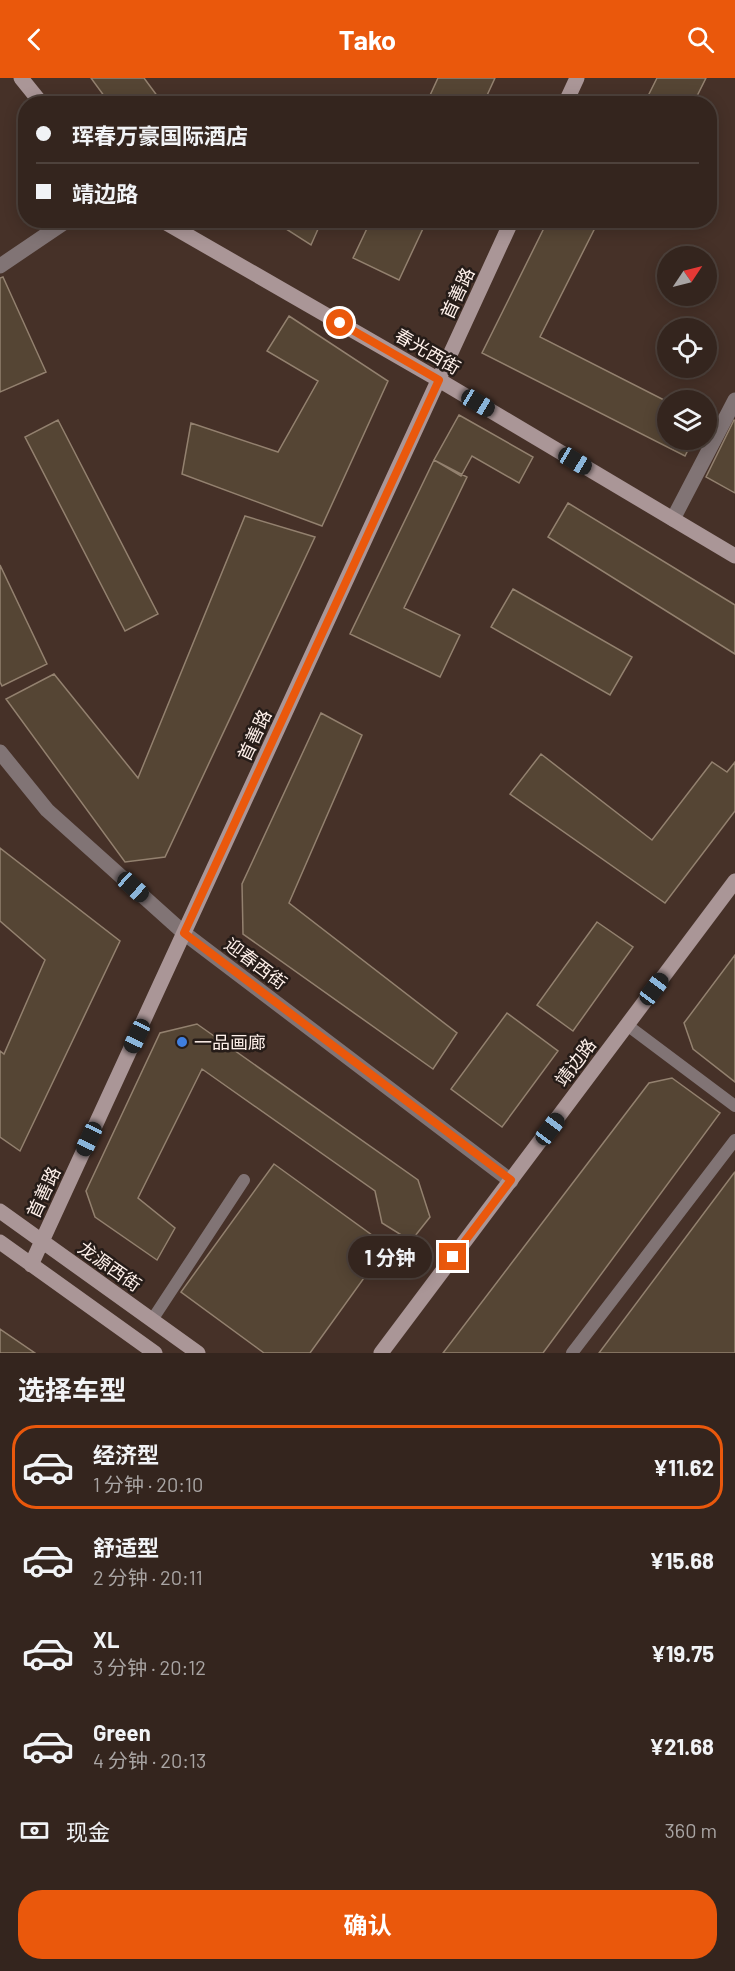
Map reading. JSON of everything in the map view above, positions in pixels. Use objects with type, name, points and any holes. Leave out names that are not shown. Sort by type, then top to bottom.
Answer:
[{"type":"street","points":[[21,78],[36,96]]},
{"type":"street","points":[[569,96],[577,78]]},
{"type":"street","points":[[0,266],[56,228]]},
{"type":"street","name":"春光西街","points":[[175,228],[439,380],[735,556]]},
{"type":"street","name":"首善路","points":[[31,1265],[508,228]]},
{"type":"street","points":[[673,519],[735,400]]},
{"type":"street","name":"迎春西街","points":[[0,752],[47,810],[184,933],[511,1180]]},
{"type":"street","name":"靖边路","points":[[381,1353],[735,881]]},
{"type":"street","name":"龙源西街","points":[[0,1211],[198,1353]]},
{"type":"street","points":[[0,1242],[155,1353]]},
{"type":"lane","points":[[627,1025],[735,1106]]},
{"type":"lane","points":[[572,1353],[735,1142]]},
{"type":"lane","points":[[152,1320],[244,1180]]},
{"type":"building","points":[[91,78],[144,78],[157,96],[104,96]]},
{"type":"building","points":[[438,78],[495,78],[487,96],[430,96]]},
{"type":"building","points":[[657,78],[706,78],[697,96],[648,96]]},
{"type":"building","points":[[284,228],[318,228],[311,245]]},
{"type":"building","points":[[367,228],[423,228],[399,280],[353,258]]},
{"type":"building","points":[[544,228],[595,228],[540,337],[657,396],[657,442],[482,353]]},
{"type":"building","points":[[3,277],[46,372],[0,392],[0,278]]},
{"type":"building","points":[[289,316],[388,381],[322,526],[182,474],[191,423],[278,452],[318,381],[267,351]]},
{"type":"building","points":[[459,415],[533,457],[519,483],[472,456],[461,476],[434,460]]},
{"type":"building","points":[[58,420],[158,614],[125,631],[25,437]]},
{"type":"building","points":[[735,421],[735,493],[706,477]]},
{"type":"building","points":[[673,450],[688,450],[685,456]]},
{"type":"building","points":[[434,460],[467,477],[404,608],[460,635],[440,677],[350,634]]},
{"type":"building","points":[[568,503],[735,605],[735,654],[548,537]]},
{"type":"building","points":[[245,516],[315,537],[165,857],[125,862],[6,699],[54,674],[138,778]]},
{"type":"building","points":[[0,565],[47,664],[2,686],[0,682]]},
{"type":"building","points":[[513,589],[632,657],[610,695],[491,627]]},
{"type":"building","points":[[321,713],[362,735],[289,903],[457,1033],[433,1069],[243,934],[242,884]]},
{"type":"building","points":[[541,754],[652,840],[712,762],[727,772],[735,762],[735,811],[665,903],[510,794]]},
{"type":"building","points":[[0,848],[120,941],[20,1151],[0,1137],[0,1051],[4,1054],[45,960],[0,921]]},
{"type":"building","points":[[597,922],[633,947],[573,1031],[537,1005]]},
{"type":"building","points":[[735,955],[735,1082],[693,1049],[684,1023]]},
{"type":"building","points":[[507,1013],[558,1051],[502,1127],[451,1089]]},
{"type":"building","points":[[197,1024],[418,1180],[430,1217],[411,1241],[382,1223],[375,1191],[202,1069],[138,1198],[175,1228],[157,1260],[95,1217],[86,1191],[160,1033]]},
{"type":"building","points":[[672,1078],[720,1113],[543,1353],[443,1353],[649,1083]]},
{"type":"building","points":[[274,1164],[387,1246],[310,1353],[264,1353],[181,1292]]},
{"type":"building","points":[[734,1173],[735,1353],[599,1353]]},
{"type":"building","points":[[0,1329],[35,1353],[0,1353]]},
{"type":"place","name":"一品画廊","points":[[182,1042]]},
{"type":"route","points":[[340,323],[439,380],[184,933],[511,1180],[453,1257]]}]
